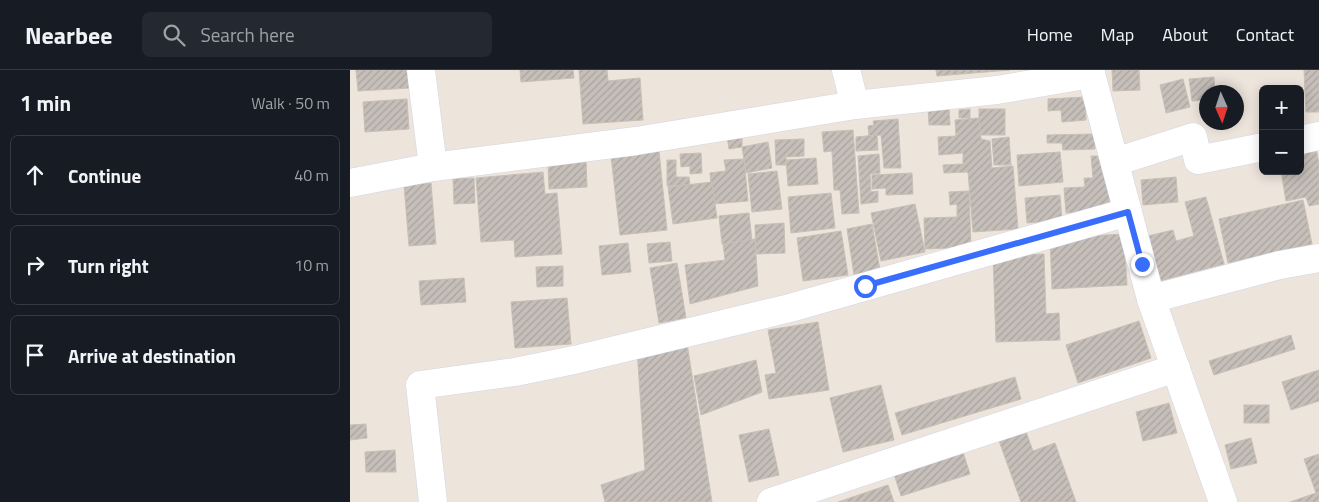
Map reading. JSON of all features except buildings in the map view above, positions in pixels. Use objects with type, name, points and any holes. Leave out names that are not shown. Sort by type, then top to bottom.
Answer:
[{"type":"street","points":[[421,70],[433,167]]},
{"type":"street","points":[[846,70],[855,105]]},
{"type":"street","points":[[350,183],[433,167],[636,140],[855,105],[997,90],[1090,72],[1151,299],[1223,502]]},
{"type":"street","points":[[1304,139],[1319,136]]},
{"type":"street","points":[[1115,162],[1193,137],[1198,160],[1259,148]]},
{"type":"street","points":[[433,502],[420,385],[514,372],[574,360],[790,308],[1128,212]]},
{"type":"street","points":[[1151,299],[1280,265],[1319,258]]},
{"type":"street","points":[[771,502],[1176,368]]},
{"type":"route","points":[[865,286],[1128,212],[1142,264]]}]
